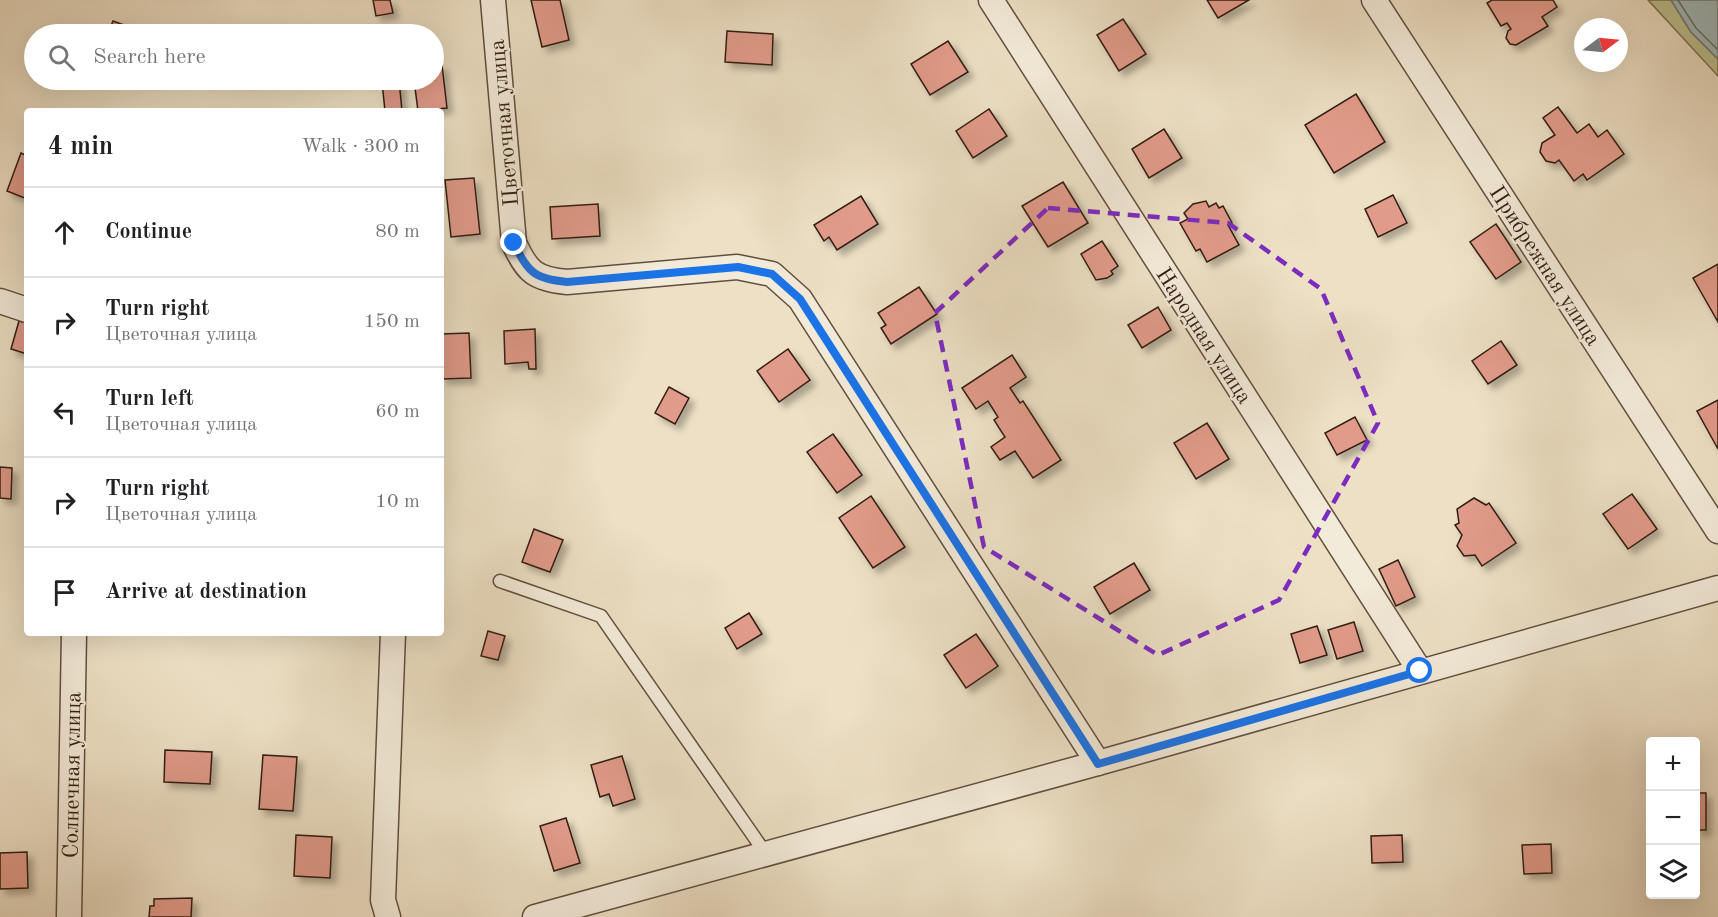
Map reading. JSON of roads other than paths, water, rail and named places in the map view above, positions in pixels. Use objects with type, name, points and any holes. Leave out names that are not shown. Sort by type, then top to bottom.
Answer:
[{"type":"street","name":"Цветочная улица","points":[[492,0],[514,243],[523,264],[545,280],[567,282],[738,267],[772,274],[800,299],[1098,764]]},
{"type":"street","name":"Народная улица","points":[[991,0],[1420,671]]},
{"type":"street","name":"Прибрежная улица","points":[[1374,0],[1718,531]]},
{"type":"street","points":[[0,301],[24,309]]},
{"type":"street","points":[[535,917],[1098,764],[1718,588]]},
{"type":"street","name":"Солнечная улица","points":[[69,917],[74,636]]},
{"type":"street","points":[[388,917],[383,900],[393,636]]},
{"type":"lane","points":[[500,581],[601,616],[766,854]]},
{"type":"water","points":[[1671,0],[1718,0],[1718,59],[1691,32]]}]
